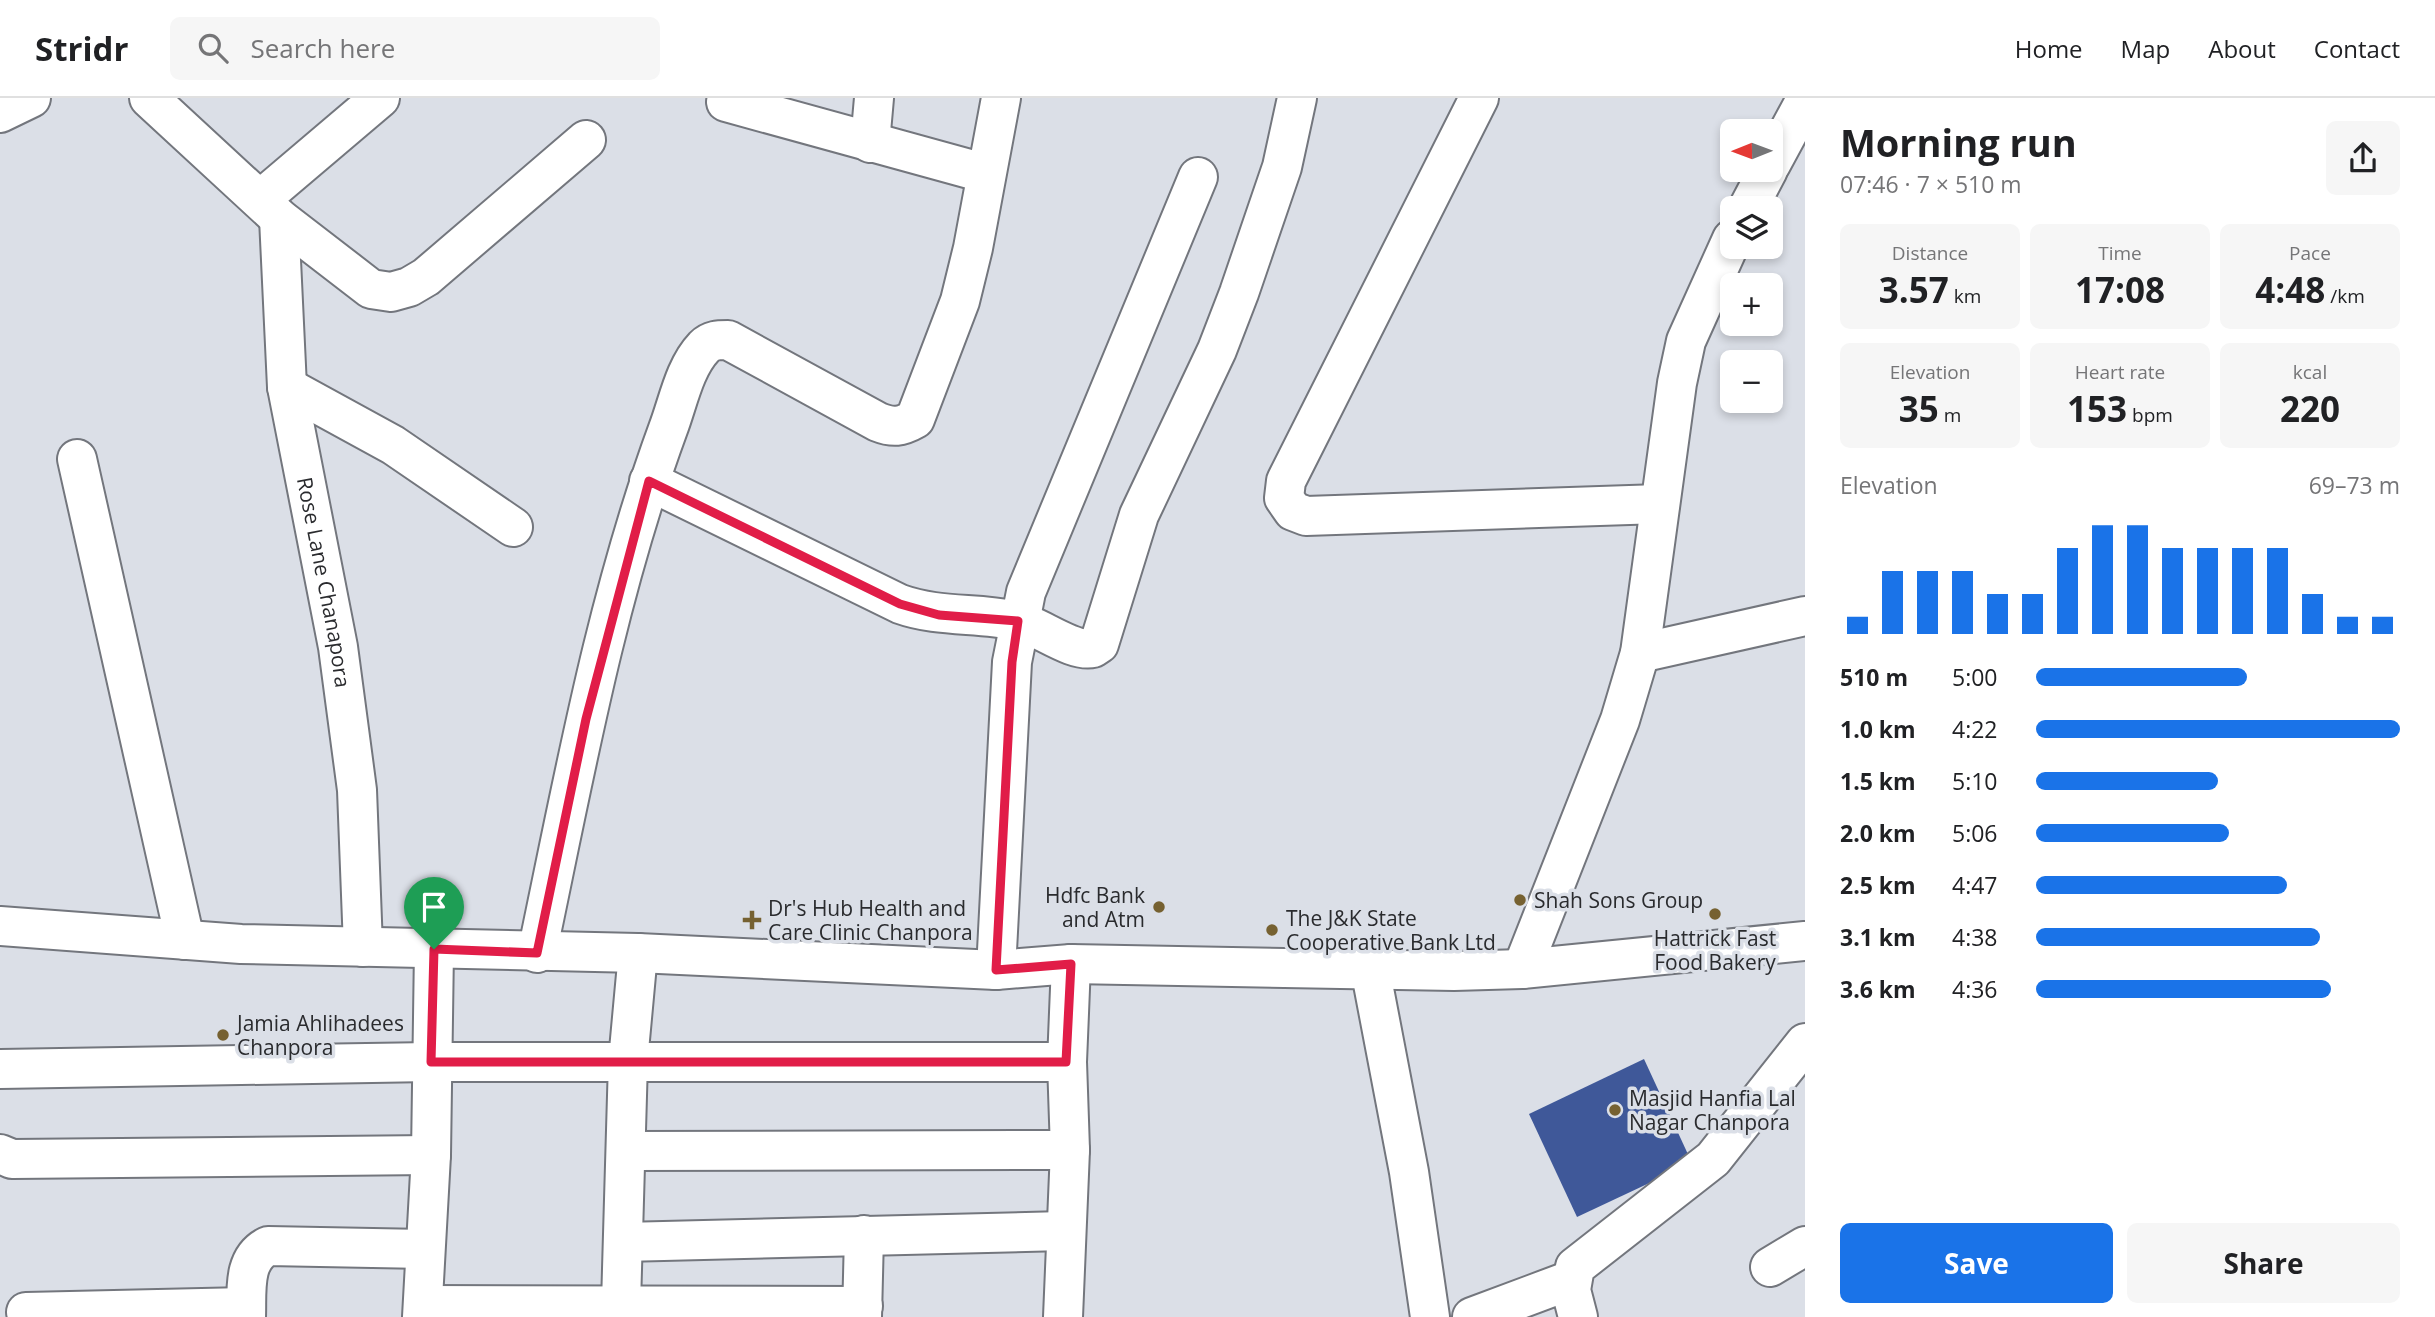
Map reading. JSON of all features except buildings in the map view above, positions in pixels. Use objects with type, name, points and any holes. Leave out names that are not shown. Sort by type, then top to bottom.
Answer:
[{"type":"street","points":[[0,113],[31,98]]},
{"type":"street","points":[[149,98],[270,208],[370,289],[391,292],[409,287],[426,277],[586,140]]},
{"type":"street","points":[[270,208],[380,98]]},
{"type":"street","points":[[870,143],[874,98]]},
{"type":"street","points":[[537,953],[586,719],[649,481],[691,366],[704,347],[715,340],[728,340],[878,422],[891,427],[903,426],[915,419],[960,301],[973,248],[984,173],[1001,98]]},
{"type":"street","points":[[649,481],[900,604],[939,615],[1018,621],[1087,650],[1099,644],[1139,515],[1217,350],[1239,293],[1282,167],[1297,98]]},
{"type":"street","points":[[1479,98],[1286,481],[1284,498],[1293,511],[1306,516],[1660,505]]},
{"type":"street","points":[[726,102],[984,173]]},
{"type":"street","points":[[1783,143],[1802,111]]},
{"type":"street","points":[[996,970],[1012,662],[1018,621],[1039,554],[1198,177]]},
{"type":"street","name":"Rose Lane Chanapora","points":[[270,208],[287,387],[338,647],[357,790],[363,947]]},
{"type":"street","points":[[1522,969],[1620,720],[1640,653],[1676,383],[1686,341],[1723,259]]},
{"type":"street","points":[[287,387],[393,445],[513,527]]},
{"type":"street","points":[[77,459],[185,940]]},
{"type":"street","points":[[1640,653],[1805,616]]},
{"type":"street","points":[[0,926],[185,940],[537,953],[638,953],[996,970],[1071,964],[1454,971],[1522,969],[1805,941]]},
{"type":"street","points":[[434,949],[430,1155],[423,1311],[621,1304],[863,1311],[864,1235]]},
{"type":"street","points":[[621,1304],[628,1061],[638,953]]},
{"type":"street","points":[[1063,1317],[1064,1231],[1070,1150],[1066,1062],[1071,964]]},
{"type":"street","points":[[1370,968],[1400,1120],[1430,1317]]},
{"type":"street","points":[[1578,1317],[1571,1280],[1575,1267],[1592,1251],[1671,1194],[1713,1159],[1805,1043]]},
{"type":"street","points":[[0,1069],[431,1062],[1066,1062]]},
{"type":"street","points":[[626,1151],[1070,1150]]},
{"type":"street","points":[[0,1154],[12,1158],[430,1155]]},
{"type":"street","points":[[623,1242],[1064,1231]]},
{"type":"street","points":[[26,1312],[246,1312],[249,1265],[258,1251],[268,1246],[425,1249]]},
{"type":"street","points":[[1770,1268],[1805,1246]]},
{"type":"street","points":[[1472,1317],[1571,1280]]},
{"type":"place","name":"Shah Sons Group","points":[[1520,900]]},
{"type":"place","name":"Hdfc Bank and Atm","points":[[1159,907]]},
{"type":"place","name":"Hattrick Fast Food Bakery","points":[[1715,914]]},
{"type":"place","name":"Dr's Hub Health and Care Clinic Chanpora","points":[[752,920]]},
{"type":"place","name":"The J&K State Cooperative Bank Ltd","points":[[1272,930]]},
{"type":"place","name":"Jamia Ahlihadees Chanpora","points":[[223,1035]]},
{"type":"place","name":"Masjid Hanfia Lal Nagar Chanpora","points":[[1615,1110]]},
{"type":"route","points":[[649,481],[900,604],[939,615],[1018,621],[1012,662],[996,970],[1071,964],[1066,1062],[431,1062],[434,949],[537,953],[586,719],[649,481]]}]
